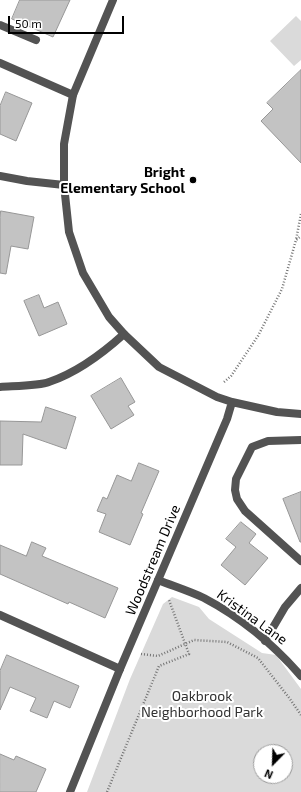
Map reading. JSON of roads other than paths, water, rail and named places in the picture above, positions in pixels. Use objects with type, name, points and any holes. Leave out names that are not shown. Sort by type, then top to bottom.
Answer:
[{"type":"street","points":[[113,0],[73,95],[64,144],[64,185],[69,232],[83,273],[109,317],[124,334],[159,367],[217,398],[277,412],[301,414]]},
{"type":"street","points":[[0,25],[36,40]]},
{"type":"street","points":[[0,63],[73,95]]},
{"type":"street","points":[[0,176],[64,185]]},
{"type":"street","points":[[0,387],[48,383],[76,370],[111,346],[124,334]]},
{"type":"street","name":"Woodstream Drive","points":[[70,792],[120,669],[227,419],[232,402]]},
{"type":"street","points":[[301,440],[268,441],[252,447],[236,479],[235,490],[237,499],[245,511],[301,562]]},
{"type":"street","name":"Kristina Lane","points":[[158,580],[203,598],[238,619],[284,656],[301,676]]},
{"type":"street","points":[[265,641],[285,607],[301,588]]},
{"type":"street","points":[[0,615],[120,669]]},
{"type":"place","name":"Bright Elementary School","points":[[193,180]]},
{"type":"park label","name":"Oakbrook Neighborhood Park","points":[[202,704]]}]
